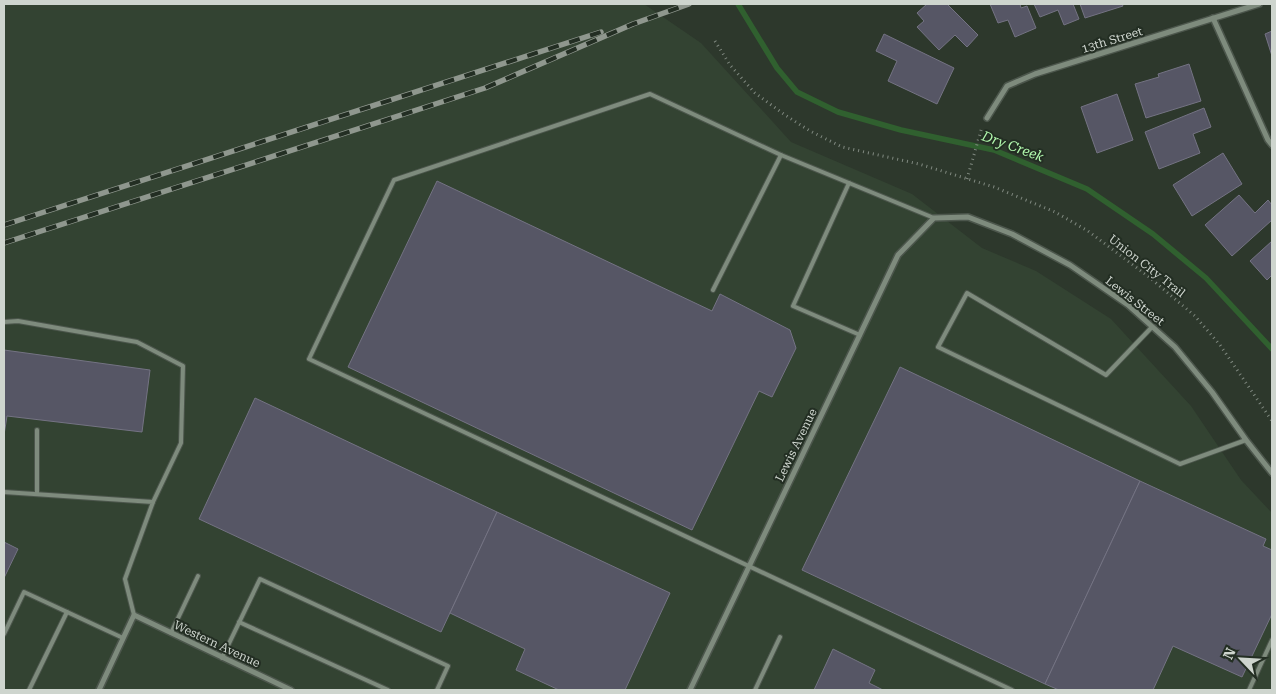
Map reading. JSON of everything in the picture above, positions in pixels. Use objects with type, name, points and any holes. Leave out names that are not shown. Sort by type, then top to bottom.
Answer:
[{"type":"street","name":"13th Street","points":[[987,118],[1007,86],[1035,74],[1259,4]]},
{"type":"street","points":[[1213,18],[1247,97],[1272,145]]},
{"type":"street","name":"Lewis Avenue","points":[[690,690],[898,255],[934,218]]},
{"type":"street","name":"Lewis Street","points":[[934,218],[968,218],[1012,234],[1070,265],[1128,305],[1175,347],[1212,392],[1272,473]]},
{"type":"street","points":[[99,690],[134,615]]},
{"type":"street","name":"Western Avenue","points":[[134,615],[291,690]]},
{"type":"lane","points":[[934,218],[781,155],[650,94],[394,180],[309,358],[1012,690]]},
{"type":"lane","points":[[713,290],[781,155]]},
{"type":"lane","points":[[849,183],[793,306],[860,335]]},
{"type":"lane","points":[[1152,327],[1106,375],[967,293],[938,347],[1180,464],[1246,440]]},
{"type":"lane","points":[[4,322],[18,322],[137,342],[183,366],[182,443],[153,502],[125,579],[134,615]]},
{"type":"lane","points":[[37,430],[37,494]]},
{"type":"lane","points":[[4,492],[153,502]]},
{"type":"lane","points":[[171,633],[198,576]]},
{"type":"lane","points":[[222,658],[260,579],[448,666],[436,690]]},
{"type":"lane","points":[[4,634],[24,592],[124,638]]},
{"type":"lane","points":[[29,690],[67,612]]},
{"type":"lane","points":[[239,622],[388,690]]},
{"type":"lane","points":[[755,690],[780,637]]},
{"type":"lane","points":[[1248,690],[1272,640]]},
{"type":"path","name":"Union City Trail","points":[[715,41],[730,66],[756,93],[810,131],[842,147],[919,164],[994,187],[1055,212],[1088,231],[1149,277],[1195,316],[1220,345],[1272,422]]},
{"type":"path","points":[[967,180],[982,127]]},
{"type":"shaded area","points":[[4,4],[644,4],[701,43],[791,142],[912,194],[982,248],[1036,271],[1111,319],[1191,406],[1241,480],[1272,513],[1272,690],[4,690]]},
{"type":"building","points":[[927,4],[947,4],[978,35],[967,47],[955,35],[939,50],[917,27],[924,21],[917,13]]},
{"type":"building","points":[[990,4],[1020,4],[1021,8],[1027,6],[1036,28],[1015,37],[1008,20],[998,23]]},
{"type":"building","points":[[1034,4],[1073,4],[1079,19],[1064,25],[1058,10],[1040,17]]},
{"type":"building","points":[[1080,4],[1122,4],[1123,6],[1085,18]]},
{"type":"building","points":[[1272,31],[1272,56],[1265,34]]},
{"type":"building","points":[[884,34],[954,68],[937,104],[888,81],[897,61],[876,51]]},
{"type":"building","points":[[1189,64],[1201,101],[1146,118],[1135,84],[1159,77],[1158,74]]},
{"type":"building","points":[[1117,94],[1133,140],[1097,153],[1081,107]]},
{"type":"building","points":[[1204,108],[1211,127],[1193,134],[1200,153],[1159,169],[1145,132]]},
{"type":"building","points":[[1223,153],[1242,184],[1192,216],[1173,185]]},
{"type":"building","points":[[437,181],[712,311],[720,294],[790,330],[796,348],[772,397],[759,391],[692,530],[348,367]]},
{"type":"building","points":[[1239,195],[1255,213],[1268,200],[1272,205],[1272,220],[1232,256],[1205,225]]},
{"type":"building","points":[[1272,241],[1272,275],[1267,280],[1250,261]]},
{"type":"building","points":[[4,350],[150,370],[142,432],[7,416],[4,435]]},
{"type":"building","points":[[900,367],[1140,481],[1045,684],[802,570]]},
{"type":"building","points":[[255,398],[497,512],[441,632],[199,519]]},
{"type":"building","points":[[1140,481],[1266,539],[1263,546],[1272,550],[1272,614],[1242,677],[1173,646],[1153,690],[1059,690],[1045,684]]},
{"type":"building","points":[[497,512],[670,593],[625,690],[559,690],[516,670],[525,649],[450,613]]},
{"type":"building","points":[[4,542],[18,549],[4,578]]},
{"type":"building","points":[[833,649],[875,670],[869,683],[883,690],[814,690]]},
{"type":"waterway","name":"Dry Creek","points":[[738,4],[777,68],[797,92],[838,112],[901,130],[994,150],[1087,189],[1153,234],[1206,278],[1272,349]]},
{"type":"railway","points":[[4,243],[485,88],[633,24],[689,4]]},
{"type":"railway","points":[[4,225],[601,32]]}]
